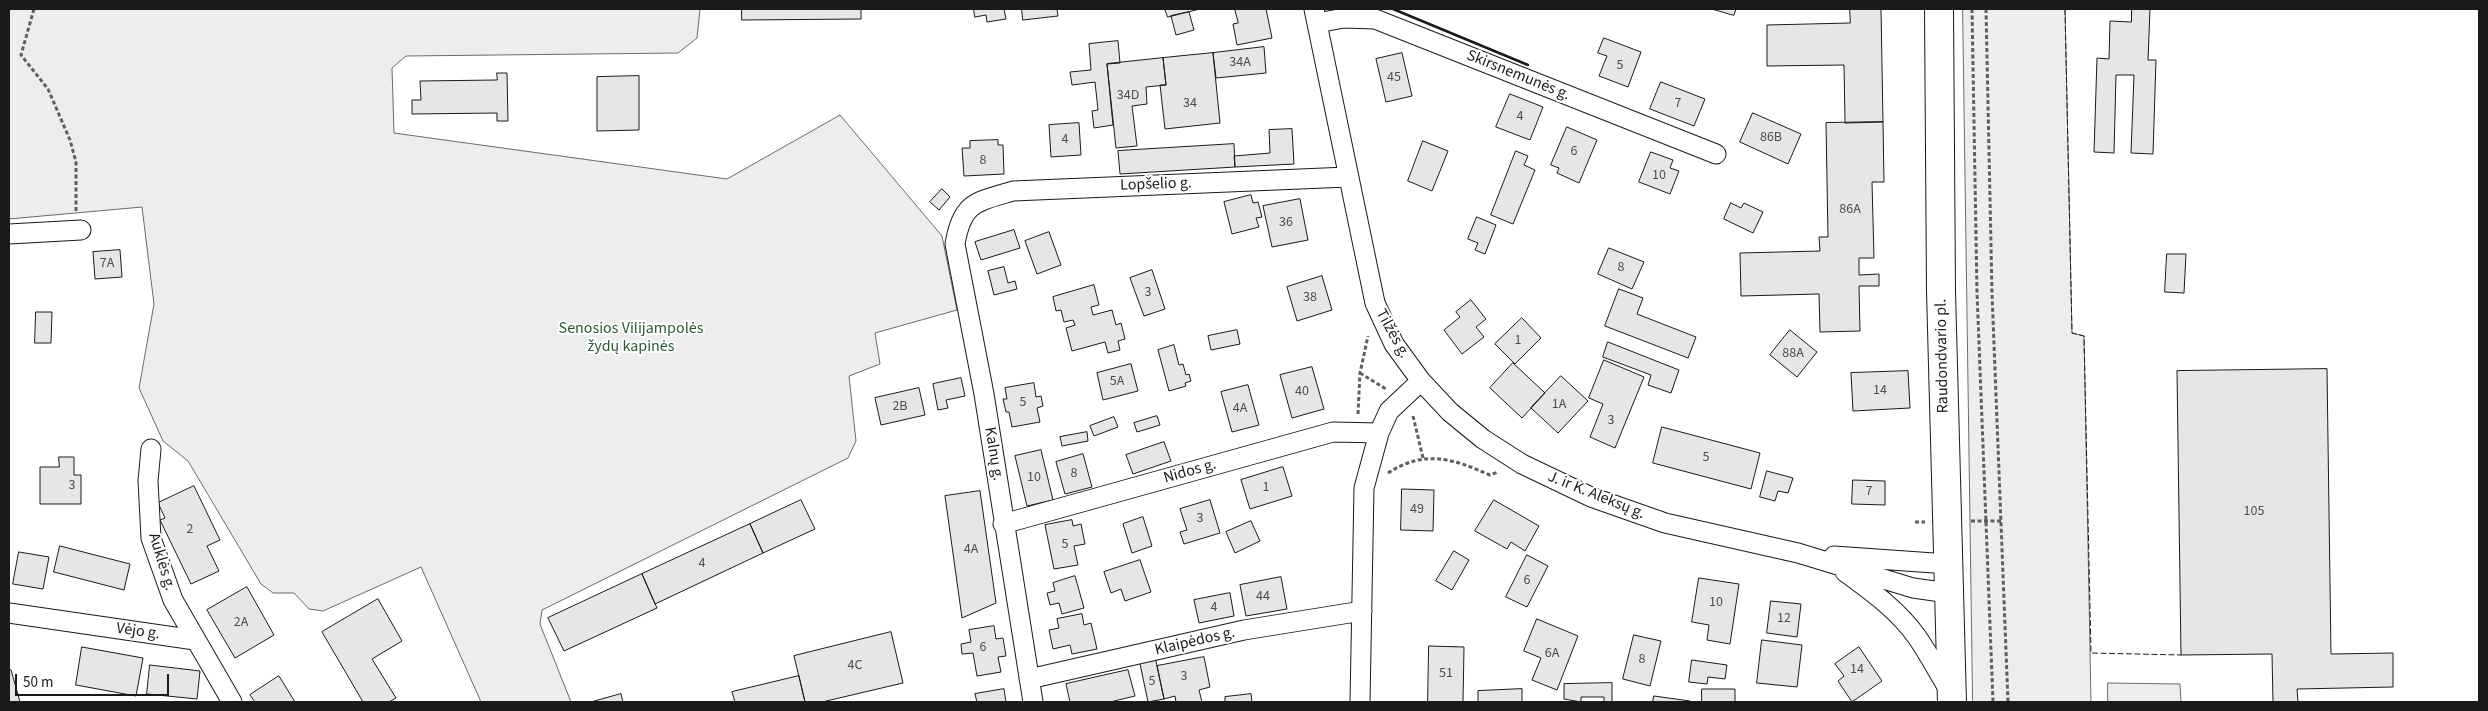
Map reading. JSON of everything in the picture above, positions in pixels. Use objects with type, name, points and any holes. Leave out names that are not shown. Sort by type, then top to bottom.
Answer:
[{"type":"main road","name":"Raudondvario pl.","points":[[1939,9],[1942,291],[1951,698]]},
{"type":"street","name":"Skirsnemunės g.","points":[[1315,16],[1375,19],[1716,154]]},
{"type":"street","name":"Tilžės g.","points":[[1315,16],[1375,303],[1394,344],[1422,381]]},
{"type":"street","name":"Lopšelio g.","points":[[968,208],[983,200],[1013,192],[1348,177]]},
{"type":"street","name":"Kalnų g.","points":[[968,208],[958,224],[955,244],[984,394],[1033,702]]},
{"type":"street","points":[[9,234],[78,230]]},
{"type":"street","points":[[1360,702],[1364,488],[1378,433],[1390,412],[1401,398],[1422,381]]},
{"type":"street","name":"J. ir K. Aleksų g.","points":[[1422,381],[1450,412],[1482,439],[1522,464],[1591,496],[1664,523],[1798,552],[1913,588],[1949,593]]},
{"type":"street","name":"Nidos g.","points":[[1004,524],[1333,432],[1378,433]]},
{"type":"street","name":"Auklės g.","points":[[151,449],[148,481],[151,538],[172,600],[195,640]]},
{"type":"street","name":"J. ir K. Aleksų g.","points":[[1798,552],[1915,563],[1948,564]]},
{"type":"street","name":"J. ir K. Aleksų g.","points":[[1836,565],[1880,598],[1904,621],[1917,637],[1951,698]]},
{"type":"street","name":"Klaipėdos g.","points":[[1029,679],[1244,630],[1362,611]]},
{"type":"street","name":"Vėjo g.","points":[[9,613],[195,640]]},
{"type":"street","points":[[195,640],[232,702]]},
{"type":"path","points":[[34,9],[21,55],[48,89],[70,140],[76,162],[78,230]]},
{"type":"path","points":[[1972,9],[1977,292],[1993,702]]},
{"type":"path","points":[[1986,9],[1992,293],[2008,702]]},
{"type":"path","points":[[1357,432],[1360,373],[1375,303]]},
{"type":"path","points":[[1364,488],[1401,464],[1423,458],[1456,460],[1490,475],[1522,464]]},
{"type":"shaded area","points":[[9,9],[700,9],[697,38],[678,53],[406,56],[392,68],[394,133],[727,179],[840,115],[942,236],[957,310],[875,333],[880,364],[849,376],[856,441],[848,458],[542,610],[540,624],[571,702],[481,702],[421,567],[323,611],[309,609],[294,593],[273,593],[261,584],[188,461],[163,441],[139,388],[154,304],[142,207],[9,219]]},
{"type":"shaded area","points":[[1963,9],[2065,9],[2072,333],[2084,336],[2091,702],[1973,702]]},
{"type":"shaded area","points":[[2108,683],[2180,684],[2181,702],[2108,702]]},
{"type":"building","points":[[742,9],[861,9],[861,19],[742,20]]},
{"type":"building","points":[[974,9],[1004,9],[1006,19],[987,22],[986,15],[975,17]]},
{"type":"building","points":[[1022,9],[1057,9],[1058,16],[1023,20]]},
{"type":"building","points":[[1165,9],[1200,9],[1168,17]]},
{"type":"building","points":[[1235,9],[1266,9],[1272,38],[1237,45],[1233,24],[1238,23]]},
{"type":"building","points":[[1712,9],[1736,9],[1734,15]]},
{"type":"building","points":[[1850,9],[1881,9],[1883,122],[1845,123],[1844,65],[1767,66],[1767,25],[1850,23]]},
{"type":"building","points":[[2132,9],[2150,9],[2148,60],[2156,60],[2153,154],[2131,153],[2134,75],[2116,75],[2114,153],[2094,152],[2097,58],[2109,59],[2110,21],[2131,22]]},
{"type":"building","points":[[1189,12],[1194,30],[1176,35],[1171,16]]},
{"type":"building","points":[[1604,38],[1641,52],[1628,87],[1599,76],[1607,56],[1598,53]]},
{"type":"building","points":[[1118,41],[1120,63],[1107,64],[1113,125],[1094,128],[1092,111],[1098,110],[1095,82],[1072,85],[1070,72],[1091,70],[1089,44]]},
{"type":"building","points":[[1264,47],[1266,73],[1216,78],[1213,53]]},
{"type":"building","points":[[1213,53],[1220,123],[1165,129],[1160,85],[1166,85],[1163,58]]},
{"type":"building","points":[[1402,53],[1412,96],[1386,102],[1376,59]]},
{"type":"building","points":[[1163,58],[1166,85],[1146,87],[1147,104],[1132,106],[1137,146],[1116,148],[1107,64]]},
{"type":"building","points":[[497,73],[507,73],[508,121],[497,121],[497,113],[412,114],[412,100],[421,100],[420,81],[497,80]]},
{"type":"building","points":[[639,76],[639,130],[597,131],[597,77]]},
{"type":"building","points":[[1661,82],[1705,99],[1694,126],[1650,109]]},
{"type":"building","points":[[1510,94],[1543,107],[1530,140],[1496,127]]},
{"type":"building","points":[[1753,113],[1801,134],[1788,164],[1740,142]]},
{"type":"building","points":[[1883,122],[1884,182],[1872,182],[1874,258],[1859,258],[1859,275],[1879,274],[1879,286],[1859,286],[1860,331],[1820,332],[1819,294],[1741,296],[1740,253],[1820,251],[1819,237],[1828,237],[1826,123]]},
{"type":"building","points":[[1079,123],[1081,155],[1051,157],[1049,125]]},
{"type":"building","points":[[1567,127],[1597,140],[1579,183],[1557,173],[1559,168],[1551,165]]},
{"type":"building","points":[[1292,129],[1294,164],[1235,167],[1234,156],[1270,153],[1269,130]]},
{"type":"building","points":[[998,140],[998,145],[1003,145],[1004,174],[964,176],[962,148],[970,148],[970,141]]},
{"type":"building","points":[[1423,141],[1448,151],[1432,191],[1408,181]]},
{"type":"building","points":[[1234,144],[1235,167],[1120,174],[1118,151]]},
{"type":"building","points":[[1516,151],[1528,156],[1524,165],[1535,170],[1513,224],[1491,215]]},
{"type":"building","points":[[1651,152],[1673,160],[1670,168],[1679,171],[1670,194],[1639,182]]},
{"type":"building","points":[[942,189],[950,197],[939,210],[930,202]]},
{"type":"building","points":[[1251,195],[1253,203],[1258,202],[1262,217],[1256,218],[1259,227],[1232,234],[1224,202]]},
{"type":"building","points":[[1300,199],[1308,240],[1272,247],[1263,206]]},
{"type":"building","points":[[1731,203],[1741,208],[1744,203],[1763,212],[1753,233],[1724,219]]},
{"type":"building","points":[[1477,217],[1496,225],[1485,254],[1475,250],[1478,243],[1468,239]]},
{"type":"building","points":[[1014,230],[1020,248],[981,260],[975,242]]},
{"type":"building","points":[[1049,232],[1061,265],[1037,274],[1025,241]]},
{"type":"building","points":[[1609,248],[1644,262],[1632,289],[1598,274]]},
{"type":"building","points":[[120,250],[122,277],[95,279],[93,252]]},
{"type":"building","points":[[2167,254],[2186,254],[2184,293],[2165,292]]},
{"type":"building","points":[[1004,267],[1008,283],[1015,281],[1017,289],[994,295],[988,271]]},
{"type":"building","points":[[1152,270],[1165,309],[1144,316],[1130,278]]},
{"type":"building","points":[[1322,276],[1332,310],[1297,321],[1287,287]]},
{"type":"building","points":[[1094,285],[1099,305],[1091,307],[1093,315],[1112,310],[1116,325],[1121,323],[1125,339],[1118,341],[1120,350],[1108,353],[1105,342],[1072,351],[1066,328],[1075,325],[1073,320],[1064,322],[1061,310],[1056,311],[1053,297]]},
{"type":"building","points":[[1619,289],[1643,298],[1637,314],[1696,337],[1688,358],[1605,326]]},
{"type":"building","points":[[1471,300],[1486,319],[1476,327],[1484,337],[1462,354],[1444,330],[1460,317],[1456,312]]},
{"type":"building","points":[[36,312],[52,312],[51,343],[35,343]]},
{"type":"building","points":[[1522,318],[1541,338],[1515,364],[1495,344]]},
{"type":"building","points":[[1237,330],[1240,344],[1211,350],[1208,336]]},
{"type":"building","points":[[1790,330],[1817,352],[1797,377],[1770,355]]},
{"type":"building","points":[[1608,342],[1679,370],[1671,393],[1648,385],[1651,375],[1603,357]]},
{"type":"building","points":[[1174,345],[1179,365],[1183,364],[1186,375],[1189,374],[1191,381],[1185,383],[1186,386],[1169,391],[1158,350]]},
{"type":"building","points":[[1604,360],[1644,377],[1615,448],[1590,437],[1603,404],[1589,398]]},
{"type":"building","points":[[1513,363],[1545,393],[1522,418],[1490,388]]},
{"type":"building","points":[[1131,364],[1138,391],[1103,400],[1097,373]]},
{"type":"building","points":[[1312,367],[1324,409],[1292,418],[1280,375]]},
{"type":"building","points":[[2327,369],[2331,654],[2393,653],[2393,687],[2297,689],[2298,702],[2273,702],[2272,654],[2181,655],[2177,371]]},
{"type":"building","points":[[1908,371],[1910,408],[1853,411],[1851,373]]},
{"type":"building","points":[[1561,376],[1588,401],[1558,433],[1531,408]]},
{"type":"building","points":[[961,378],[965,396],[946,400],[948,408],[938,410],[933,384]]},
{"type":"building","points":[[1034,383],[1036,397],[1041,396],[1043,406],[1037,408],[1040,422],[1012,427],[1009,412],[1006,412],[1003,399],[1007,399],[1005,388]]},
{"type":"building","points":[[1248,385],[1259,425],[1232,432],[1221,392]]},
{"type":"building","points":[[919,388],[925,415],[881,425],[875,398]]},
{"type":"building","points":[[1157,416],[1160,425],[1137,432],[1134,423]]},
{"type":"building","points":[[1114,417],[1118,427],[1094,436],[1090,426]]},
{"type":"building","points":[[1662,427],[1760,453],[1751,489],[1653,463]]},
{"type":"building","points":[[1087,432],[1088,441],[1062,446],[1060,437]]},
{"type":"building","points":[[1164,442],[1171,461],[1133,474],[1126,455]]},
{"type":"building","points":[[1041,450],[1053,500],[1027,506],[1015,456]]},
{"type":"building","points":[[1083,454],[1092,487],[1065,494],[1056,462]]},
{"type":"building","points":[[59,457],[74,457],[74,475],[81,475],[81,504],[40,504],[40,467],[59,467]]},
{"type":"building","points":[[1283,467],[1292,496],[1250,509],[1241,480]]},
{"type":"building","points":[[1767,471],[1793,478],[1788,493],[1778,491],[1775,501],[1760,497]]},
{"type":"building","points":[[1853,480],[1885,481],[1885,505],[1852,504]]},
{"type":"building","points":[[194,486],[220,540],[207,546],[219,571],[191,584],[160,520],[165,518],[158,503]]},
{"type":"building","points":[[1402,489],[1434,490],[1433,531],[1401,530]]},
{"type":"building","points":[[980,491],[996,603],[962,618],[945,496]]},
{"type":"building","points":[[801,500],[815,529],[763,553],[750,524]]},
{"type":"building","points":[[1210,500],[1220,533],[1184,544],[1180,532],[1187,530],[1180,509]]},
{"type":"building","points":[[1494,500],[1539,526],[1525,551],[1511,542],[1507,549],[1475,531]]},
{"type":"building","points":[[1143,517],[1152,546],[1132,553],[1123,524]]},
{"type":"building","points":[[1072,520],[1073,526],[1081,524],[1085,544],[1074,546],[1078,565],[1054,569],[1045,525]]},
{"type":"building","points":[[1251,521],[1260,541],[1235,553],[1226,532]]},
{"type":"building","points":[[750,524],[763,553],[655,604],[642,574]]},
{"type":"building","points":[[60,546],[130,564],[124,590],[54,572]]},
{"type":"building","points":[[1454,551],[1469,560],[1452,590],[1436,581]]},
{"type":"building","points":[[19,552],[49,557],[43,589],[13,584]]},
{"type":"building","points":[[1527,555],[1548,566],[1527,607],[1506,597]]},
{"type":"building","points":[[1140,560],[1151,592],[1125,601],[1121,589],[1111,593],[1104,572]]},
{"type":"building","points":[[642,574],[657,608],[564,651],[548,618]]},
{"type":"building","points":[[1075,576],[1084,608],[1062,614],[1059,603],[1050,605],[1047,593],[1055,591],[1053,583]]},
{"type":"building","points":[[1281,577],[1287,609],[1246,616],[1240,585]]},
{"type":"building","points":[[1699,578],[1739,584],[1730,644],[1707,640],[1709,625],[1692,622]]},
{"type":"building","points":[[247,587],[274,635],[235,658],[207,610]]},
{"type":"building","points":[[1230,593],[1234,616],[1199,623],[1194,600]]},
{"type":"building","points":[[378,599],[402,641],[372,659],[396,698],[389,702],[363,702],[322,632]]},
{"type":"building","points":[[1771,601],[1801,604],[1797,637],[1767,633]]},
{"type":"building","points":[[1082,614],[1084,625],[1091,623],[1097,649],[1072,654],[1070,645],[1053,649],[1049,630],[1059,628],[1057,619]]},
{"type":"building","points":[[1537,619],[1578,636],[1557,690],[1532,680],[1541,658],[1524,651]]},
{"type":"building","points":[[994,626],[996,639],[1003,638],[1006,656],[998,657],[1001,672],[977,676],[973,653],[962,654],[961,644],[971,642],[969,630]]},
{"type":"building","points":[[891,632],[903,683],[822,702],[805,702],[794,656]]},
{"type":"building","points":[[1634,635],[1661,641],[1650,686],[1623,679]]},
{"type":"building","points":[[1762,640],[1802,645],[1797,687],[1757,683]]},
{"type":"building","points":[[1429,646],[1464,647],[1463,702],[1428,702]]},
{"type":"building","points":[[82,647],[143,658],[136,696],[76,685]]},
{"type":"building","points":[[1859,647],[1882,681],[1852,702],[1838,681],[1844,676],[1835,664]]},
{"type":"building","points":[[1155,656],[1164,699],[1148,702],[1139,659]]},
{"type":"building","points":[[1204,657],[1210,687],[1199,690],[1202,702],[1176,702],[1175,696],[1164,699],[1157,666]]},
{"type":"building","points":[[1692,660],[1727,665],[1725,679],[1708,677],[1707,684],[1689,682]]},
{"type":"building","points":[[150,665],[200,671],[197,699],[147,694]]},
{"type":"building","points":[[11,670],[20,702],[9,702],[9,671]]},
{"type":"building","points":[[1128,670],[1135,696],[1110,702],[1070,702],[1066,684]]},
{"type":"building","points":[[279,676],[295,702],[255,702],[250,695]]},
{"type":"building","points":[[799,676],[805,702],[735,702],[732,692]]},
{"type":"building","points":[[1612,683],[1612,702],[1604,702],[1604,697],[1581,697],[1581,702],[1564,699],[1564,684]]},
{"type":"building","points":[[1004,689],[1006,702],[977,702],[975,694]]},
{"type":"building","points":[[1522,689],[1522,702],[1478,702],[1478,691]]},
{"type":"building","points":[[1702,689],[1735,689],[1735,702],[1702,702]]},
{"type":"building","points":[[621,694],[623,702],[591,702]]},
{"type":"building","points":[[1251,694],[1252,702],[1225,702],[1225,697]]},
{"type":"building","points":[[1654,696],[1690,701],[1653,702]]},
{"type":"fence","points":[[2065,9],[2072,333],[2084,336],[2091,653],[2181,655]]},
{"type":"wall","points":[[1393,9],[1528,65]]},
{"type":"park label","name":"Senosios Vilijampolės žydų kapinės","points":[[631,338]]}]
